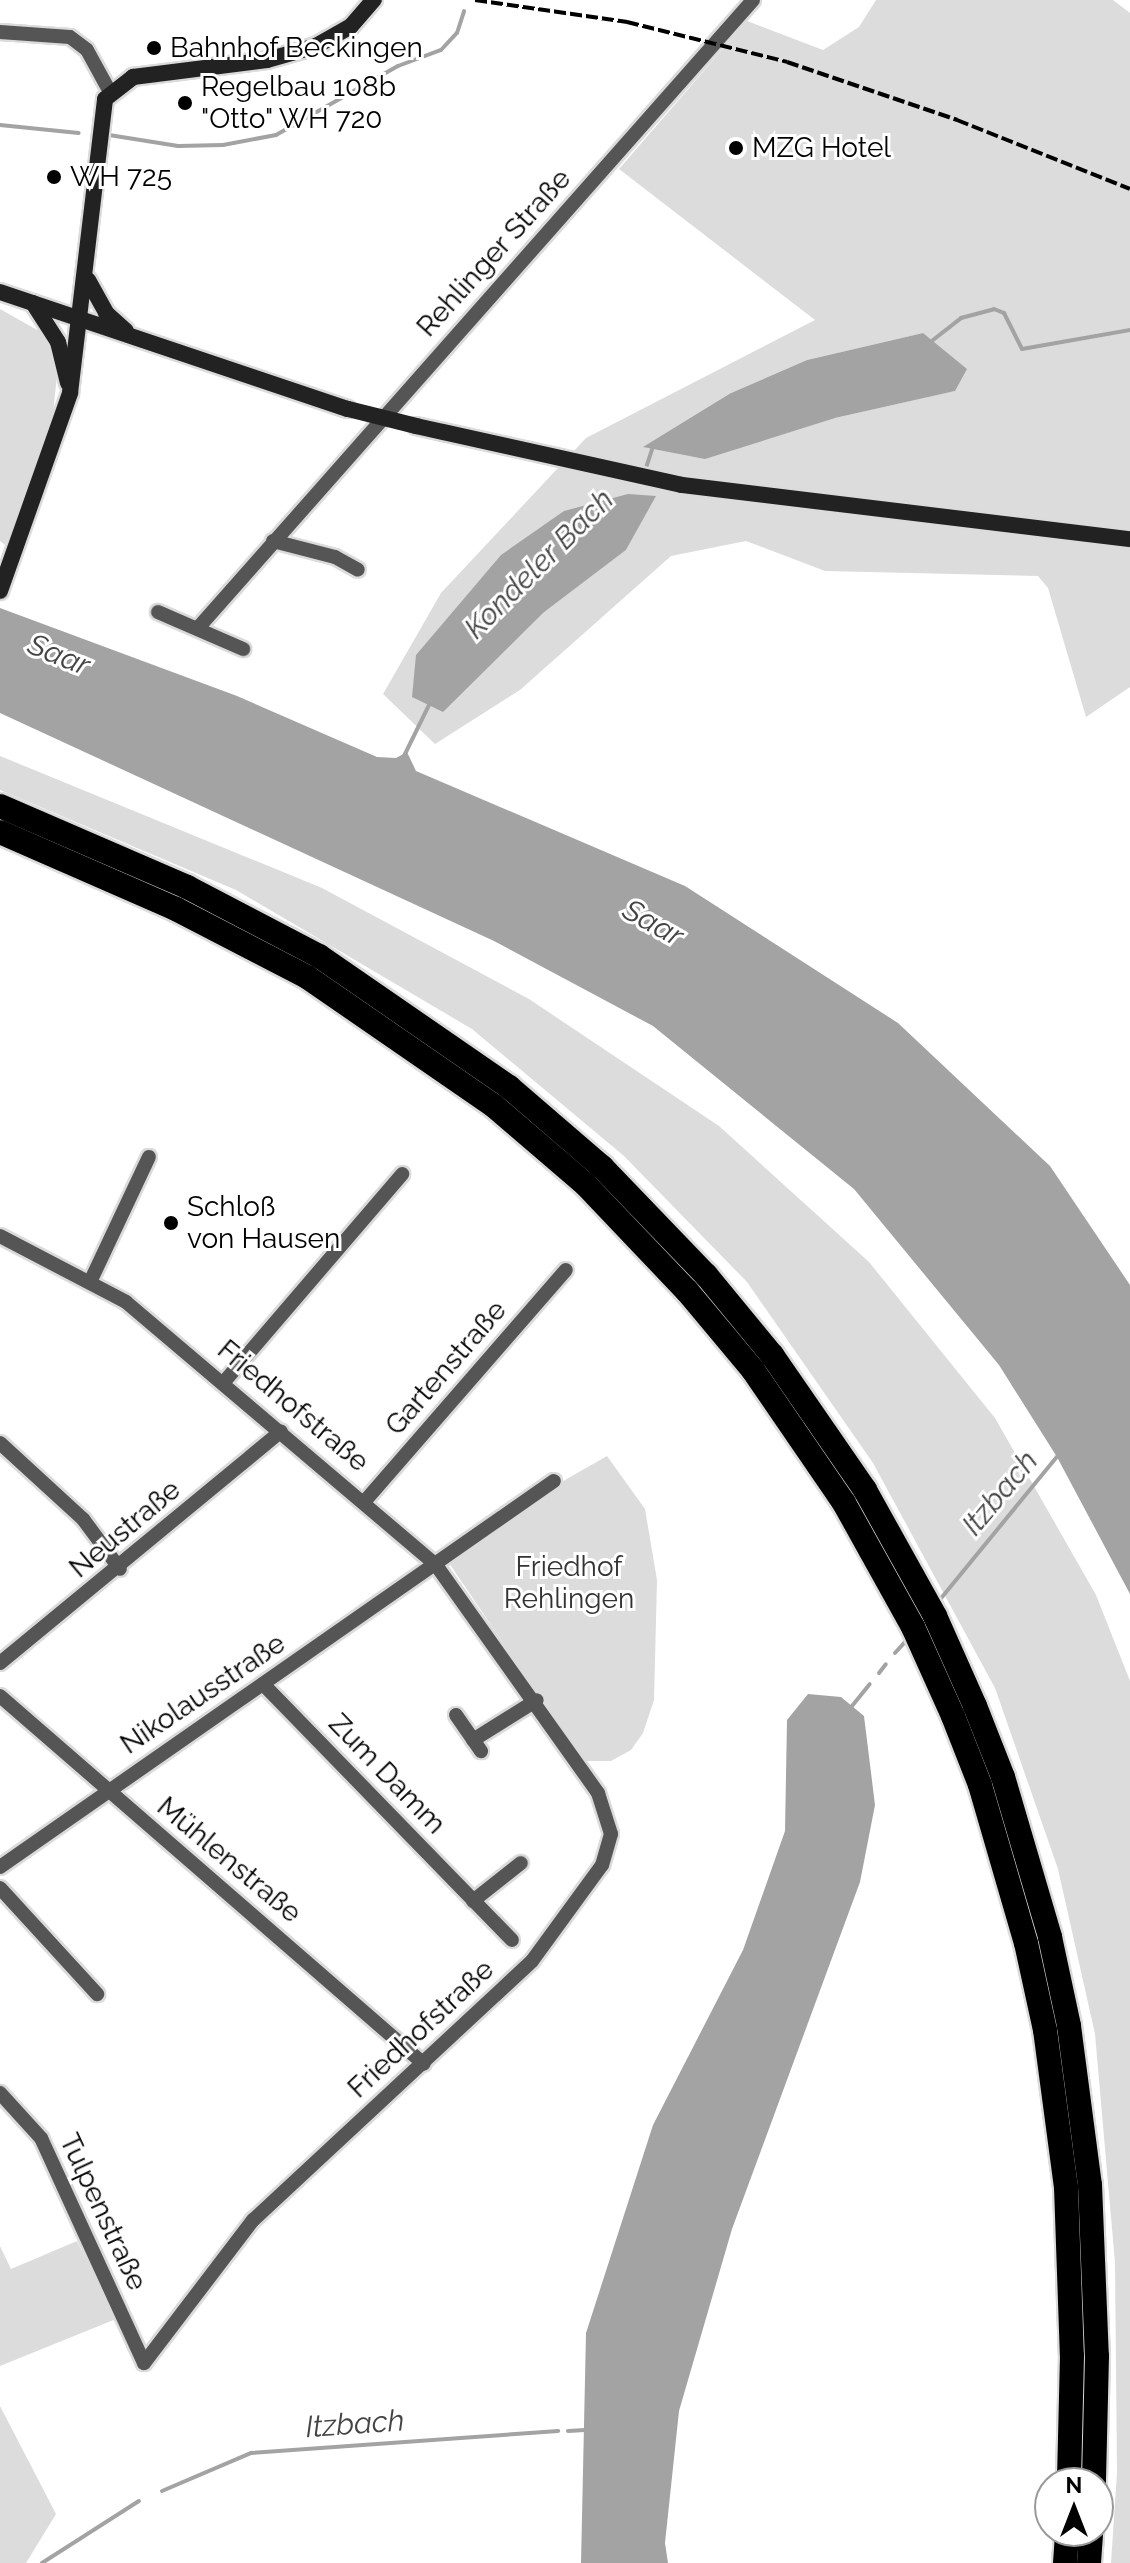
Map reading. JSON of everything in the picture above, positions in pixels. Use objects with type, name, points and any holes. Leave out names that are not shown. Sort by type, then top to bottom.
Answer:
[{"type":"highway","points":[[0,806],[187,887],[319,956],[509,1087],[602,1167],[706,1275],[772,1355],[865,1490],[935,1616],[975,1706],[1003,1777],[1050,1937],[1069,2026],[1090,2185],[1097,2356],[1094,2467]]},
{"type":"highway","points":[[0,832],[176,909],[307,977],[494,1106],[585,1184],[687,1291],[753,1370],[844,1503],[913,1627],[953,1716],[980,1785],[1026,1943],[1045,2030],[1066,2187],[1072,2356],[1069,2467]]},
{"type":"main road","points":[[0,591],[40,488],[70,393],[87,277],[100,111],[110,92],[133,77],[291,54],[351,26],[374,0]]},
{"type":"main road","points":[[87,277],[106,313],[137,340]]},
{"type":"main road","points":[[6,294],[348,409],[611,471],[682,485],[1130,539]]},
{"type":"main road","points":[[33,303],[58,342],[70,393]]},
{"type":"street","name":"Rehlinger Straße","points":[[198,628],[753,0]]},
{"type":"street","points":[[0,32],[59,34],[79,42],[110,92]]},
{"type":"street","points":[[273,541],[335,557],[358,570]]},
{"type":"street","points":[[158,612],[243,649]]},
{"type":"street","points":[[91,1280],[149,1157]]},
{"type":"street","points":[[224,1382],[402,1174]]},
{"type":"street","name":"Friedhofstraße","points":[[0,1236],[91,1280],[224,1382],[436,1565],[537,1700],[598,1793],[608,1816],[609,1849],[547,1944],[424,2064],[253,2220],[144,2363]]},
{"type":"street","name":"Gartenstraße","points":[[365,1501],[566,1270]]},
{"type":"street","name":"Neustraße","points":[[0,1663],[120,1569],[281,1431]]},
{"type":"street","points":[[0,1443],[83,1519],[120,1569]]},
{"type":"street","name":"Nikolausstraße","points":[[0,1867],[554,1481]]},
{"type":"street","name":"Zum Damm","points":[[263,1684],[512,1940]]},
{"type":"street","name":"Mühlenstraße","points":[[0,1696],[424,2064]]},
{"type":"street","points":[[456,1715],[477,1745],[537,1700]]},
{"type":"street","points":[[473,1901],[521,1863]]},
{"type":"street","points":[[0,1888],[97,1994]]},
{"type":"street","name":"Tulpenstraße","points":[[0,2093],[41,2138],[144,2363]]},
{"type":"green space","points":[[876,0],[1113,0],[1130,13],[1130,687],[1086,717],[1048,588],[1038,576],[825,571],[746,541],[671,556],[520,690],[435,744],[383,694],[441,593],[586,438],[815,320],[619,169],[747,21],[823,50],[859,27]],"holes":[[[923,333],[954,391],[835,418],[731,393],[807,360]],[[655,497],[626,550],[543,613]]]},
{"type":"green space","points":[[0,309],[39,331],[54,352],[57,375],[51,434],[5,545],[0,541]]},
{"type":"green space","points":[[0,756],[322,888],[529,999],[719,1126],[869,1262],[995,1418],[1096,1595],[1130,1681],[1130,2563],[1111,2563],[1117,2473],[1115,2263],[1095,2034],[1058,1869],[995,1688],[873,1463],[747,1282],[624,1156],[472,1029],[236,890],[0,790]]},
{"type":"green space","name":"Friedhof Rehlingen","points":[[607,1456],[645,1509],[657,1580],[654,1700],[643,1733],[631,1750],[611,1761],[583,1761],[449,1563],[558,1484]]},
{"type":"green space","points":[[77,2241],[116,2319],[0,2366],[0,2246],[11,2269]]},
{"type":"green space","points":[[0,2406],[56,2514],[26,2563],[0,2563]]},
{"type":"water","points":[[923,333],[967,369],[955,391],[835,418],[705,459],[643,447],[731,393],[807,360]]},
{"type":"water","points":[[628,494],[656,496],[626,550],[543,613],[443,712],[412,697],[416,655],[501,555],[564,511]]},
{"type":"water","name":"Saar","points":[[0,608],[237,696],[377,757],[396,758],[407,752],[416,771],[685,886],[898,1023],[1050,1166],[1130,1285],[1130,1594],[1057,1457],[999,1365],[854,1189],[653,1026],[494,941],[0,713]]},
{"type":"water","points":[[808,1694],[841,1697],[864,1716],[875,1805],[860,1882],[732,2229],[679,2411],[665,2543],[668,2563],[581,2563],[586,2333],[653,2125],[743,1950],[785,1831],[787,1720]]},
{"type":"waterway","points":[[109,135],[178,146],[223,145],[276,135],[398,66],[441,50],[457,33],[464,11]]},
{"type":"waterway","points":[[0,125],[79,133]]},
{"type":"waterway","name":"Kondeler Bach","points":[[933,340],[961,318],[994,309],[1004,313],[1022,349],[1130,330]]},
{"type":"waterway","name":"Kondeler Bach","points":[[644,474],[652,449]]},
{"type":"waterway","name":"Kondeler Bach","points":[[404,756],[430,703]]},
{"type":"waterway","name":"Itzbach","points":[[938,1602],[1059,1454]]},
{"type":"waterway","name":"Itzbach","points":[[895,1653],[905,1642]]},
{"type":"waterway","name":"Itzbach","points":[[879,1673],[886,1664]]},
{"type":"waterway","name":"Itzbach","points":[[852,1706],[870,1684]]},
{"type":"waterway","name":"Itzbach","points":[[568,2431],[585,2430]]},
{"type":"waterway","name":"Itzbach","points":[[162,2491],[251,2453],[558,2431]]},
{"type":"waterway","name":"Itzbach","points":[[42,2563],[139,2501]]},
{"type":"railway","points":[[475,0],[627,22],[787,62],[957,120],[1130,189]]},
{"type":"place","name":"Bahnhof Beckingen","points":[[154,48]]},
{"type":"place","name":"Regelbau 108b \"Otto\" WH 720","points":[[185,103]]},
{"type":"place","name":"MZG Hotel","points":[[736,148]]},
{"type":"place","name":"WH 725","points":[[54,177]]},
{"type":"place","name":"Schloß von Hausen","points":[[171,1223]]}]
